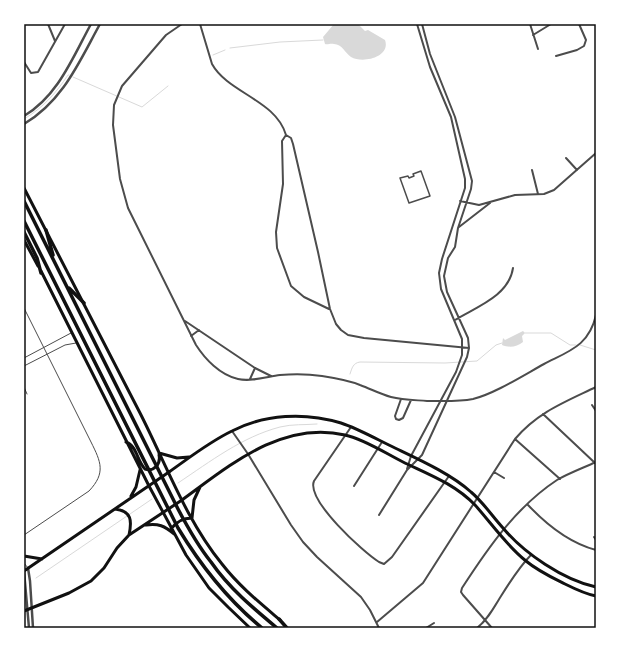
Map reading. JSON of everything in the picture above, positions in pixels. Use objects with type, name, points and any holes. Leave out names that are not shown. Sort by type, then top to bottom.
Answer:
[{"type":"highway","points":[[24,201],[186,524],[203,552],[220,574],[242,597],[277,628]]},
{"type":"highway","points":[[24,221],[178,528],[197,558],[214,580],[260,627]]},
{"type":"highway","points":[[24,226],[59,296],[66,304]]},
{"type":"highway","points":[[46,230],[56,264]]},
{"type":"highway","points":[[24,232],[37,258],[41,273]]},
{"type":"highway","points":[[66,285],[84,303]]},
{"type":"highway","points":[[279,619],[288,628]]},
{"type":"main road","points":[[24,188],[84,303],[192,518],[222,566],[243,588],[279,619]]},
{"type":"main road","points":[[24,240],[72,332],[162,513],[186,555],[202,578],[224,603],[250,628]]},
{"type":"main road","points":[[24,570],[232,431],[264,419],[294,416],[324,419],[351,427],[449,475],[478,498],[504,529],[531,555],[563,574],[596,587]]},
{"type":"main road","points":[[26,611],[69,592],[91,580],[104,568],[117,548],[129,535],[248,454],[263,446],[290,436],[324,432],[346,435],[444,481],[474,504],[499,534],[525,560],[549,576],[580,592],[596,596]]},
{"type":"main road","points":[[126,442],[132,445],[142,466],[148,470],[151,469],[156,466],[159,459],[150,437],[150,433]]},
{"type":"main road","points":[[159,453],[177,458],[191,457]]},
{"type":"main road","points":[[129,499],[136,487],[140,470]]},
{"type":"main road","points":[[192,518],[194,500],[201,486]]},
{"type":"main road","points":[[114,509],[127,513],[130,518],[131,522],[129,535]]},
{"type":"main road","points":[[171,529],[182,520],[192,518]]},
{"type":"main road","points":[[144,525],[155,524],[163,526],[174,534]]},
{"type":"main road","points":[[24,556],[42,559]]},
{"type":"street","points":[[48,24],[55,42]]},
{"type":"street","points":[[24,62],[29,72],[33,74],[36,73],[40,69],[65,24]]},
{"type":"street","points":[[24,116],[46,98],[56,87],[91,24]]},
{"type":"street","points":[[24,124],[42,112],[62,91],[100,24]]},
{"type":"street","points":[[182,24],[166,35],[122,86],[114,105],[113,118],[118,170],[125,201],[191,336],[211,364],[235,378],[249,380],[298,374],[332,377],[360,384],[383,395],[401,399],[447,402],[465,400],[482,396],[574,348],[587,336],[596,315]]},
{"type":"street","points":[[200,24],[215,70],[222,77],[270,111],[282,125],[286,135],[291,138],[330,309],[336,324],[348,335],[364,338],[469,348]]},
{"type":"street","points":[[407,470],[411,456],[441,401],[461,360],[463,348],[461,335],[441,289],[439,273],[442,258],[466,182],[451,117],[427,58],[417,24]]},
{"type":"street","points":[[379,515],[407,470],[422,455],[465,363],[469,348],[466,333],[447,292],[444,276],[448,258],[455,247],[458,228],[472,186],[471,178],[455,117],[430,54],[422,24]]},
{"type":"street","points":[[530,24],[538,50]]},
{"type":"street","points":[[533,35],[552,24]]},
{"type":"street","points":[[556,56],[577,50],[584,46],[586,43],[579,24]]},
{"type":"street","points":[[286,135],[282,141],[283,184],[276,232],[277,248],[291,286],[304,297],[330,309]]},
{"type":"street","points":[[460,201],[479,205],[515,195],[544,194],[554,190],[596,153]]},
{"type":"street","points":[[566,158],[577,170]]},
{"type":"street","points":[[532,170],[538,194]]},
{"type":"street","points":[[421,171],[430,196],[409,203],[400,178],[408,176],[409,178],[414,176],[413,174],[421,171]]},
{"type":"street","points":[[458,228],[491,202]]},
{"type":"street","points":[[455,320],[504,288],[511,278],[513,268]]},
{"type":"street","points":[[184,321],[255,368],[272,376]]},
{"type":"street","points":[[191,336],[199,330]]},
{"type":"street","points":[[249,380],[255,368]]},
{"type":"street","points":[[377,622],[423,583],[515,439],[529,424],[543,414],[596,387]]},
{"type":"street","points":[[401,399],[395,416],[398,420],[403,418],[411,400]]},
{"type":"street","points":[[592,405],[596,411]]},
{"type":"street","points":[[492,628],[463,595],[461,592],[462,588],[499,534],[544,490],[560,479],[596,463],[543,414]]},
{"type":"street","points":[[351,427],[314,481],[312,488],[318,500],[339,527],[379,562],[384,564],[392,557],[449,475]]},
{"type":"street","points":[[232,431],[248,454],[290,525],[317,557],[361,597],[366,603],[379,628]]},
{"type":"street","points":[[515,439],[560,479]]},
{"type":"street","points":[[354,486],[382,442]]},
{"type":"street","points":[[494,472],[504,478]]},
{"type":"street","points":[[528,505],[555,529],[578,543],[596,550]]},
{"type":"street","points":[[477,628],[486,620],[525,560],[531,555]]},
{"type":"street","points":[[28,568],[33,628]]},
{"type":"street","points":[[24,570],[26,584],[26,611],[29,628]]},
{"type":"street","points":[[426,628],[434,623]]},
{"type":"lane","points":[[24,308],[97,454],[100,470],[96,483],[89,491],[24,535]]},
{"type":"lane","points":[[24,358],[72,332]]},
{"type":"lane","points":[[24,366],[68,344],[77,343]]},
{"type":"lane","points":[[24,387],[27,394]]},
{"type":"lane","points":[[24,563],[28,568]]},
{"type":"shaded area","points":[[334,24],[358,24],[365,31],[368,30],[385,40],[386,46],[384,51],[375,58],[362,60],[351,57],[337,44],[325,44],[323,37]]},
{"type":"shaded area","points":[[523,331],[525,333],[522,336],[523,342],[521,344],[513,346],[502,345],[503,338],[505,340]]},
{"type":"waterway","points":[[230,48],[280,42],[323,40]]},
{"type":"waterway","points":[[213,55],[225,50]]},
{"type":"waterway","points":[[24,119],[49,100],[69,75]]},
{"type":"waterway","points":[[73,77],[142,107],[168,86]]},
{"type":"waterway","points":[[525,333],[551,333],[570,345],[576,345]]},
{"type":"waterway","points":[[350,374],[354,365],[360,362],[445,363],[477,361],[496,345],[502,343]]},
{"type":"waterway","points":[[580,345],[596,350]]},
{"type":"waterway","points":[[178,483],[227,450],[266,431],[285,426],[317,424]]},
{"type":"waterway","points":[[130,514],[152,499]]},
{"type":"waterway","points":[[36,578],[127,516]]}]
